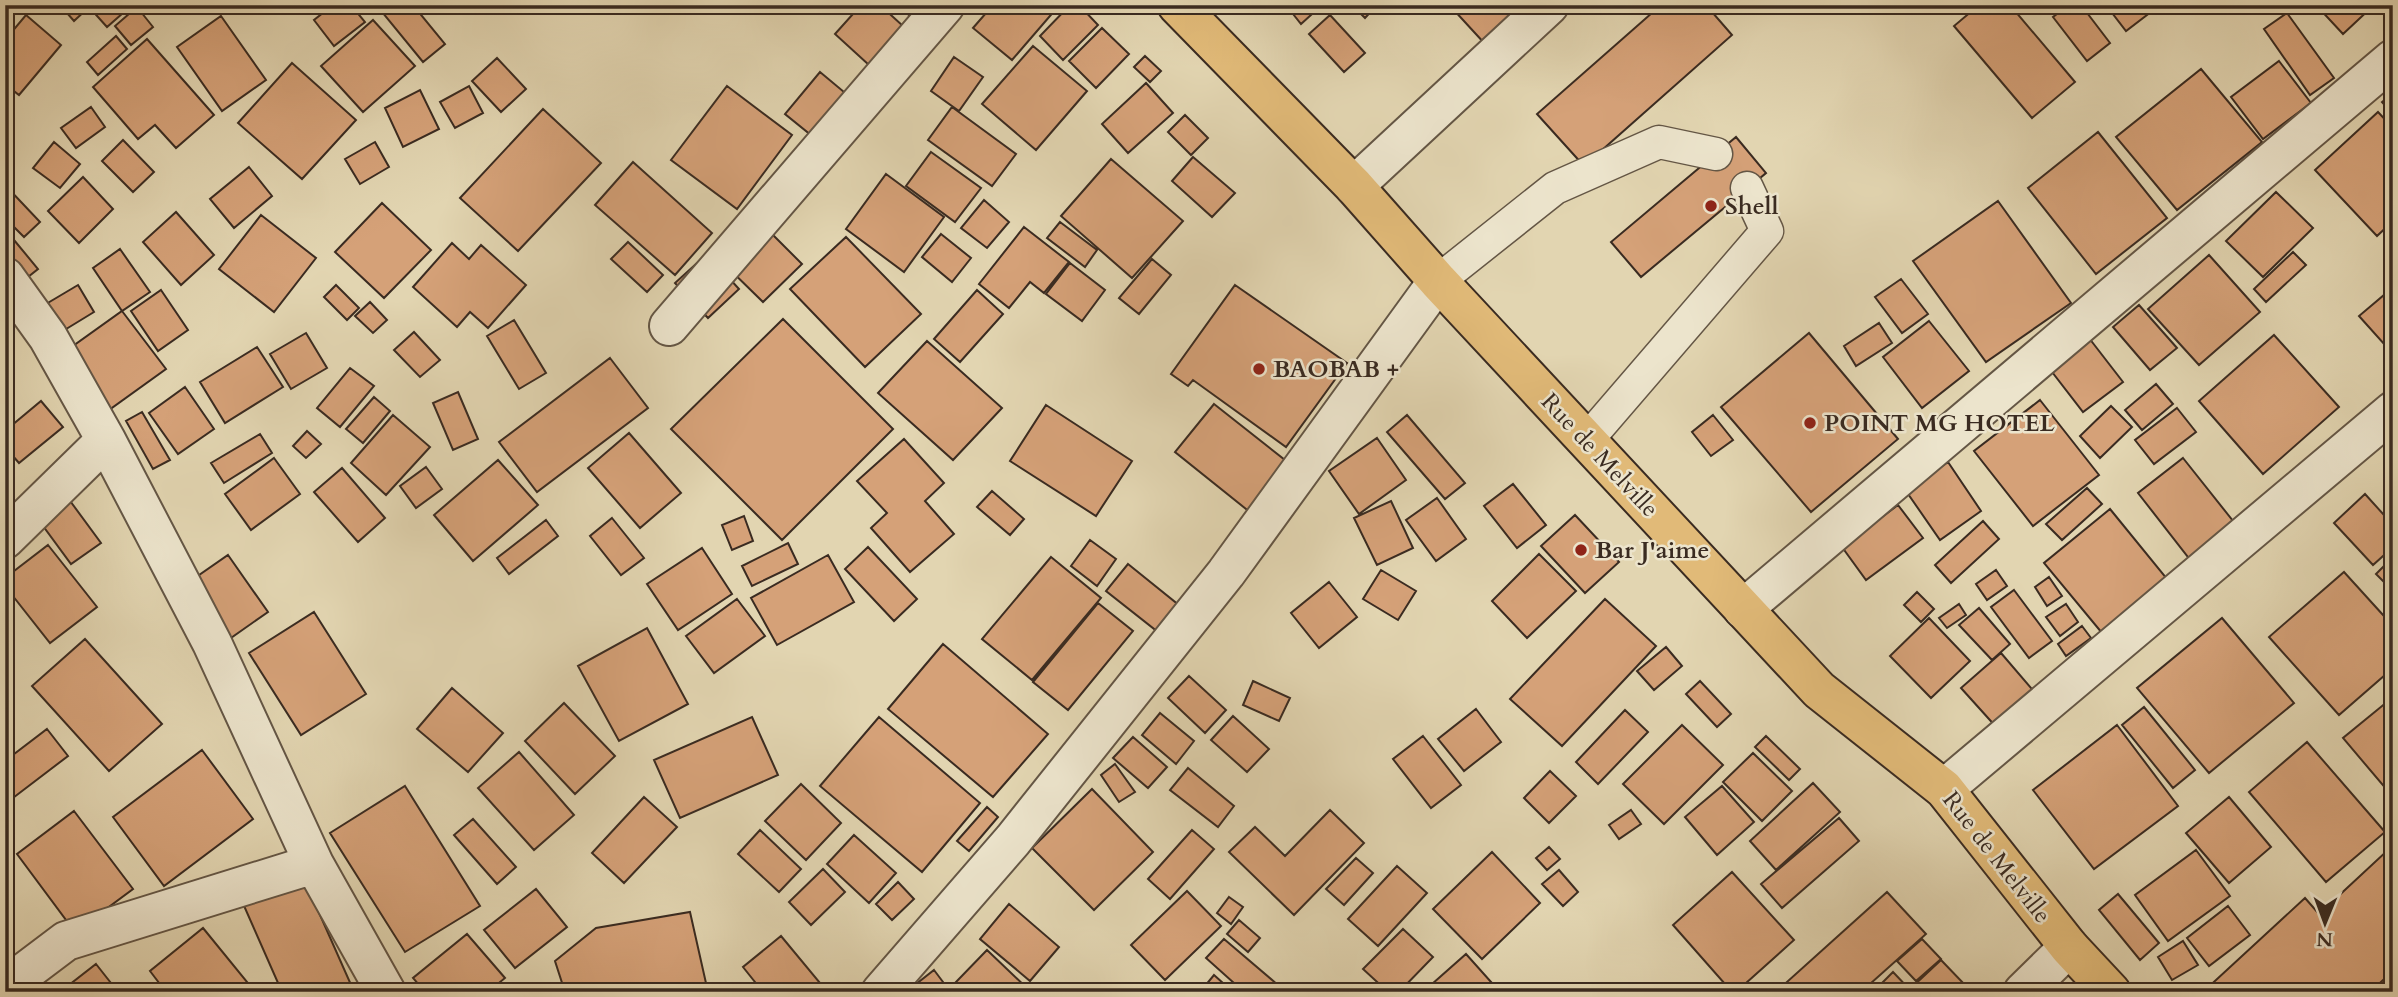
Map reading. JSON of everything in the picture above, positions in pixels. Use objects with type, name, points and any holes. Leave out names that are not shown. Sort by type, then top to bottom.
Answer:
[{"type":"main road","name":"Rue de Melville","points":[[1177,5],[1354,186],[1438,281],[1819,690],[1944,789],[2068,947],[2111,992]]},
{"type":"street","points":[[669,326],[945,5]]},
{"type":"street","points":[[1354,186],[1549,5]]},
{"type":"street","points":[[1743,609],[2393,59]]},
{"type":"street","points":[[5,277],[48,337],[106,440],[212,643],[314,864],[386,992]]},
{"type":"street","points":[[881,992],[1013,840],[1226,573],[1438,281]]},
{"type":"street","points":[[1944,789],[2393,411]]},
{"type":"street","points":[[5,539],[106,440]]},
{"type":"street","points":[[5,987],[66,941],[314,864]]},
{"type":"street","points":[[2023,992],[2068,947]]},
{"type":"lane","points":[[1438,281],[1555,188],[1659,142],[1716,154]]},
{"type":"lane","points":[[1587,440],[1767,231],[1747,188]]},
{"type":"building","points":[[60,5],[131,6],[107,27],[89,7],[74,21]]},
{"type":"building","points":[[333,5],[351,5],[365,22],[334,46],[314,20]]},
{"type":"building","points":[[391,5],[413,5],[445,44],[423,62],[382,12]]},
{"type":"building","points":[[861,5],[880,5],[927,48],[892,86],[835,34]]},
{"type":"building","points":[[898,5],[941,5],[922,27]]},
{"type":"building","points":[[993,5],[1052,5],[1056,9],[1012,60],[973,28]]},
{"type":"building","points":[[1070,5],[1079,5],[1098,25],[1063,60],[1040,36]]},
{"type":"building","points":[[1286,5],[1322,5],[1301,24]]},
{"type":"building","points":[[1352,5],[1377,5],[1365,18]]},
{"type":"building","points":[[1455,5],[1513,5],[1521,14],[1486,45],[1452,8]]},
{"type":"building","points":[[1661,5],[1706,5],[1732,35],[1584,166],[1537,114]]},
{"type":"building","points":[[1979,5],[2010,5],[2075,82],[2032,118],[1954,26]]},
{"type":"building","points":[[2069,5],[2081,5],[2110,43],[2087,61],[2053,17]]},
{"type":"building","points":[[2106,5],[2160,5],[2126,31]]},
{"type":"building","points":[[2316,5],[2374,5],[2343,34]]},
{"type":"building","points":[[137,7],[153,27],[131,45],[115,26]]},
{"type":"building","points":[[2287,13],[2334,78],[2310,95],[2264,29]]},
{"type":"building","points":[[26,15],[61,45],[19,95],[5,84],[5,40]]},
{"type":"building","points":[[1330,15],[1365,53],[1344,72],[1309,34]]},
{"type":"building","points":[[221,16],[266,80],[222,111],[177,47]]},
{"type":"building","points":[[373,20],[415,66],[363,112],[321,66]]},
{"type":"building","points":[[1102,28],[1129,54],[1096,88],[1069,61]]},
{"type":"building","points":[[116,36],[127,49],[98,75],[87,62]]},
{"type":"building","points":[[147,39],[214,115],[176,148],[155,125],[138,139],[93,87]]},
{"type":"building","points":[[1033,46],[1087,91],[1036,150],[982,104]]},
{"type":"building","points":[[1145,56],[1161,71],[1150,82],[1134,67]]},
{"type":"building","points":[[954,57],[983,77],[959,111],[931,91]]},
{"type":"building","points":[[497,58],[526,89],[501,112],[472,81]]},
{"type":"building","points":[[2279,61],[2311,103],[2263,139],[2231,97]]},
{"type":"building","points":[[292,63],[356,120],[302,179],[238,123]]},
{"type":"building","points":[[2201,69],[2262,142],[2177,210],[2116,137]]},
{"type":"building","points":[[820,72],[862,107],[827,148],[785,114]]},
{"type":"building","points":[[1146,83],[1173,113],[1128,153],[1102,124]]},
{"type":"building","points":[[469,86],[483,113],[455,128],[440,102]]},
{"type":"building","points":[[727,86],[792,135],[737,209],[671,160]]},
{"type":"building","points":[[420,90],[439,129],[403,147],[385,108]]},
{"type":"building","points":[[2393,93],[2393,114],[2382,102]]},
{"type":"building","points":[[91,107],[105,127],[76,148],[61,128]]},
{"type":"building","points":[[952,107],[1016,154],[992,186],[928,140]]},
{"type":"building","points":[[543,109],[601,163],[518,251],[460,198]]},
{"type":"building","points":[[2378,112],[2393,128],[2393,221],[2377,236],[2315,170]]},
{"type":"building","points":[[1185,115],[1208,138],[1191,155],[1168,132]]},
{"type":"building","points":[[5,116],[12,124],[5,130]]},
{"type":"building","points":[[2098,132],[2167,218],[2096,274],[2028,188]]},
{"type":"building","points":[[1736,137],[1766,173],[1641,277],[1611,242]]},
{"type":"building","points":[[123,140],[154,172],[133,192],[102,161]]},
{"type":"building","points":[[54,142],[80,164],[60,188],[33,168]]},
{"type":"building","points":[[375,142],[389,167],[360,184],[345,159]]},
{"type":"building","points":[[931,152],[981,188],[955,222],[906,186]]},
{"type":"building","points":[[1193,157],[1235,193],[1212,217],[1172,181]]},
{"type":"building","points":[[1111,159],[1183,221],[1132,278],[1061,216]]},
{"type":"building","points":[[633,162],[712,233],[675,275],[595,205]]},
{"type":"building","points":[[249,167],[272,196],[234,228],[210,199]]},
{"type":"building","points":[[886,174],[944,217],[904,272],[846,229]]},
{"type":"building","points":[[83,177],[113,209],[79,243],[48,211]]},
{"type":"building","points":[[5,185],[40,222],[24,237],[5,218]]},
{"type":"building","points":[[2276,192],[2313,228],[2263,277],[2226,241]]},
{"type":"building","points":[[984,200],[1009,222],[987,248],[961,228]]},
{"type":"building","points":[[1998,201],[2071,303],[1986,362],[1913,261]]},
{"type":"building","points":[[382,203],[431,250],[384,298],[335,252]]},
{"type":"building","points":[[176,212],[214,255],[181,285],[143,242]]},
{"type":"building","points":[[261,215],[316,258],[274,312],[219,269]]},
{"type":"building","points":[[756,218],[802,264],[763,302],[717,257]]},
{"type":"building","points":[[1060,222],[1097,250],[1085,267],[1047,238]]},
{"type":"building","points":[[1024,227],[1069,262],[1044,293],[1030,282],[1009,308],[979,284]]},
{"type":"building","points":[[941,234],[971,258],[952,282],[922,257]]},
{"type":"building","points":[[846,237],[921,314],[865,367],[790,289]]},
{"type":"building","points":[[14,240],[38,269],[9,292],[5,288],[5,247]]},
{"type":"building","points":[[628,242],[663,275],[647,292],[611,259]]},
{"type":"building","points":[[452,243],[469,259],[481,245],[526,285],[488,328],[470,312],[457,327],[413,287]]},
{"type":"building","points":[[120,249],[150,292],[122,311],[93,268]]},
{"type":"building","points":[[2293,252],[2306,265],[2266,302],[2254,289]]},
{"type":"building","points":[[707,254],[739,289],[708,318],[675,283]]},
{"type":"building","points":[[2209,255],[2260,312],[2199,365],[2148,309]]},
{"type":"building","points":[[2393,255],[2393,270],[2385,262]]},
{"type":"building","points":[[1152,259],[1171,275],[1139,314],[1119,298]]},
{"type":"building","points":[[1070,263],[1105,290],[1082,321],[1046,294]]},
{"type":"building","points":[[1901,279],[1928,314],[1902,333],[1875,297]]},
{"type":"building","points":[[78,285],[94,312],[58,334],[41,307]]},
{"type":"building","points":[[336,285],[359,308],[347,320],[324,297]]},
{"type":"building","name":"BAOBAB +","points":[[1235,285],[1347,363],[1286,447],[1193,380],[1188,386],[1171,374]]},
{"type":"building","points":[[161,290],[188,330],[158,351],[131,311]]},
{"type":"building","points":[[977,290],[1003,314],[960,362],[934,339]]},
{"type":"building","points":[[2384,295],[2393,305],[2393,354],[2359,316]]},
{"type":"building","points":[[370,302],[387,320],[373,333],[355,316]]},
{"type":"building","points":[[2139,305],[2177,348],[2150,370],[2113,327]]},
{"type":"building","points":[[122,311],[166,369],[102,415],[59,356]]},
{"type":"building","points":[[783,319],[893,429],[782,540],[671,429]]},
{"type":"building","points":[[514,320],[546,373],[519,389],[487,336]]},
{"type":"building","points":[[1929,321],[1969,371],[1922,408],[1883,357]]},
{"type":"building","points":[[1879,323],[1892,343],[1856,366],[1844,346]]},
{"type":"building","points":[[414,332],[440,360],[420,377],[394,350]]},
{"type":"building","points":[[306,333],[327,368],[291,389],[270,354]]},
{"type":"building","name":"POINT MG HOTEL","points":[[1809,333],[1898,439],[1811,512],[1721,407]]},
{"type":"building","points":[[2274,335],[2339,407],[2263,474],[2199,401]]},
{"type":"building","points":[[2089,338],[2123,382],[2083,412],[2049,368]]},
{"type":"building","points":[[927,341],[1002,408],[953,460],[878,393]]},
{"type":"building","points":[[257,347],[283,387],[225,423],[200,382]]},
{"type":"building","points":[[610,358],[648,408],[537,492],[499,442]]},
{"type":"building","points":[[350,368],[374,386],[340,427],[317,408]]},
{"type":"building","points":[[2156,384],[2173,404],[2142,430],[2125,410]]},
{"type":"building","points":[[185,387],[214,429],[178,454],[149,413]]},
{"type":"building","points":[[458,392],[478,439],[453,450],[433,403]]},
{"type":"building","points":[[374,397],[390,411],[363,443],[346,429]]},
{"type":"building","points":[[2040,400],[2099,475],[2033,526],[1974,451]]},
{"type":"building","points":[[41,401],[63,427],[19,463],[5,447],[5,431]]},
{"type":"building","points":[[1214,404],[1290,464],[1251,513],[1175,452]]},
{"type":"building","points":[[1046,405],[1132,461],[1096,516],[1010,461]]},
{"type":"building","points":[[2111,406],[2132,427],[2100,458],[2080,436]]},
{"type":"building","points":[[2177,408],[2196,432],[2154,464],[2135,440]]},
{"type":"building","points":[[142,412],[170,460],[153,469],[126,421]]},
{"type":"building","points":[[393,415],[430,447],[386,495],[351,463]]},
{"type":"building","points":[[1407,415],[1465,483],[1445,499],[1387,432]]},
{"type":"building","points":[[1713,415],[1733,440],[1711,456],[1692,432]]},
{"type":"building","points":[[307,431],[321,444],[306,458],[293,446]]},
{"type":"building","points":[[629,433],[681,493],[640,528],[588,468]]},
{"type":"building","points":[[260,434],[272,453],[224,483],[211,463]]},
{"type":"building","points":[[1377,438],[1406,480],[1359,514],[1329,471]]},
{"type":"building","points":[[904,439],[944,483],[925,501],[954,534],[910,572],[871,528],[887,513],[857,481]]},
{"type":"building","points":[[274,458],[300,494],[251,530],[225,494]]},
{"type":"building","points":[[2183,458],[2241,531],[2195,566],[2138,493]]},
{"type":"building","points":[[498,460],[538,505],[473,561],[434,515]]},
{"type":"building","points":[[1948,462],[1981,511],[1940,540],[1906,491]]},
{"type":"building","points":[[426,467],[442,489],[416,508],[400,486]]},
{"type":"building","points":[[342,468],[385,518],[358,542],[314,492]]},
{"type":"building","points":[[1513,484],[1546,525],[1517,548],[1484,506]]},
{"type":"building","points":[[2087,488],[2102,504],[2062,540],[2046,524]]},
{"type":"building","points":[[992,491],[1024,519],[1010,535],[977,507]]},
{"type":"building","points":[[65,494],[101,543],[71,564],[35,515]]},
{"type":"building","points":[[2365,494],[2393,525],[2393,547],[2373,565],[2334,523]]},
{"type":"building","points":[[1437,498],[1466,539],[1436,561],[1406,520]]},
{"type":"building","points":[[1391,501],[1413,548],[1377,565],[1354,518]]},
{"type":"building","points":[[1898,505],[1923,538],[1866,580],[1842,547]]},
{"type":"building","points":[[2110,509],[2172,585],[2107,639],[2044,563]]},
{"type":"building","points":[[1575,515],[1619,562],[1585,593],[1541,546]]},
{"type":"building","points":[[744,516],[753,541],[732,550],[722,525]]},
{"type":"building","points":[[612,518],[644,558],[621,575],[590,536]]},
{"type":"building","points":[[546,520],[558,536],[509,574],[497,558]]},
{"type":"building","points":[[1983,521],[1999,539],[1951,583],[1935,565]]},
{"type":"building","points":[[1090,540],[1116,559],[1097,586],[1071,566]]},
{"type":"building","points":[[788,543],[798,564],[752,586],[742,566]]},
{"type":"building","points":[[48,545],[97,607],[50,643],[5,586],[5,578]]},
{"type":"building","points":[[868,547],[917,599],[894,621],[845,569]]},
{"type":"building","points":[[702,548],[732,594],[678,630],[647,584]]},
{"type":"building","points":[[1539,554],[1576,591],[1527,638],[1492,601]]},
{"type":"building","points":[[228,555],[268,612],[218,647],[179,589]]},
{"type":"building","points":[[828,555],[854,602],[777,645],[751,598]]},
{"type":"building","points":[[1051,557],[1101,598],[1032,680],[982,639]]},
{"type":"building","points":[[2393,557],[2393,591],[2376,574]]},
{"type":"building","points":[[1128,564],[1180,606],[1158,632],[1106,591]]},
{"type":"building","points":[[1381,570],[1416,591],[1398,620],[1363,599]]},
{"type":"building","points":[[1996,570],[2007,586],[1987,600],[1976,584]]},
{"type":"building","points":[[2344,572],[2393,626],[2393,668],[2339,715],[2269,637]]},
{"type":"building","points":[[2049,577],[2062,596],[2047,606],[2035,587]]},
{"type":"building","points":[[1329,582],[1357,617],[1319,648],[1291,613]]},
{"type":"building","points":[[2014,590],[2052,641],[2029,658],[1991,607]]},
{"type":"building","points":[[1917,592],[1934,609],[1921,622],[1904,605]]},
{"type":"building","points":[[737,599],[765,636],[714,673],[686,636]]},
{"type":"building","points":[[1605,599],[1656,646],[1562,746],[1510,699]]},
{"type":"building","points":[[1098,603],[1133,631],[1068,710],[1033,682]]},
{"type":"building","points":[[1959,604],[1966,615],[1947,628],[1939,618]]},
{"type":"building","points":[[2066,604],[2078,622],[2060,636],[2046,617]]},
{"type":"building","points":[[1979,608],[2010,644],[1992,660],[1959,625]]},
{"type":"building","points":[[314,612],[366,694],[301,735],[249,653]]},
{"type":"building","points":[[1929,618],[1970,661],[1931,698],[1890,656]]},
{"type":"building","points":[[2222,618],[2294,703],[2209,773],[2137,688]]},
{"type":"building","points":[[2082,626],[2091,638],[2066,656],[2058,644]]},
{"type":"building","points":[[647,628],[688,704],[619,741],[578,666]]},
{"type":"building","points":[[85,639],[162,724],[109,771],[32,686]]},
{"type":"building","points":[[943,644],[1048,734],[993,797],[888,709]]},
{"type":"building","points":[[1666,647],[1682,666],[1654,690],[1637,671]]},
{"type":"building","points":[[2001,653],[2037,695],[1998,729],[1961,688]]},
{"type":"building","points":[[1189,676],[1226,710],[1205,733],[1168,698]]},
{"type":"building","points":[[1253,681],[1290,698],[1279,721],[1243,705]]},
{"type":"building","points":[[1700,681],[1731,714],[1717,727],[1686,694]]},
{"type":"building","points":[[452,688],[503,733],[468,772],[417,729]]},
{"type":"building","points":[[2393,697],[2393,797],[2343,738]]},
{"type":"building","points":[[564,703],[615,756],[575,794],[525,741]]},
{"type":"building","points":[[2144,707],[2195,770],[2173,788],[2122,725]]},
{"type":"building","points":[[1476,709],[1501,742],[1464,771],[1438,739]]},
{"type":"building","points":[[1625,710],[1648,732],[1598,784],[1576,762]]},
{"type":"building","points":[[1160,713],[1194,741],[1176,764],[1142,735]]},
{"type":"building","points":[[1233,716],[1269,749],[1247,772],[1211,740]]},
{"type":"building","points":[[752,717],[778,775],[680,818],[654,760]]},
{"type":"building","points":[[879,717],[980,803],[922,872],[820,786]]},
{"type":"building","points":[[1682,725],[1723,765],[1664,824],[1623,784]]},
{"type":"building","points":[[2117,725],[2178,806],[2094,869],[2033,790]]},
{"type":"building","points":[[47,729],[68,756],[9,801],[5,797],[5,761]]},
{"type":"building","points":[[1423,736],[1461,785],[1431,808],[1393,759]]},
{"type":"building","points":[[1766,736],[1800,769],[1789,780],[1755,747]]},
{"type":"building","points":[[1133,737],[1167,767],[1148,788],[1113,758]]},
{"type":"building","points":[[2307,742],[2385,832],[2326,882],[2249,792]]},
{"type":"building","points":[[202,750],[253,819],[164,886],[113,817]]},
{"type":"building","points":[[519,752],[574,815],[534,850],[478,788]]},
{"type":"building","points":[[1753,753],[1792,791],[1762,821],[1723,782]]},
{"type":"building","points":[[1115,764],[1135,792],[1119,802],[1101,775]]},
{"type":"building","points":[[1188,768],[1234,806],[1218,827],[1170,790]]},
{"type":"building","points":[[1550,771],[1576,796],[1549,823],[1524,798]]},
{"type":"building","points":[[1813,783],[1840,812],[1776,870],[1750,841]]},
{"type":"building","points":[[801,784],[841,823],[806,860],[765,821]]},
{"type":"building","points":[[405,786],[480,906],[405,952],[330,833]]},
{"type":"building","points":[[1722,786],[1754,822],[1717,855],[1685,817]]},
{"type":"building","points":[[1092,789],[1153,852],[1094,910],[1032,848]]},
{"type":"building","points":[[644,797],[677,827],[624,883],[592,853]]},
{"type":"building","points":[[2229,797],[2271,847],[2229,883],[2186,833]]},
{"type":"building","points":[[987,807],[998,817],[969,851],[957,841]]},
{"type":"building","points":[[1330,810],[1364,843],[1294,915],[1229,852],[1255,827],[1285,856]]},
{"type":"building","points":[[1631,810],[1641,824],[1619,839],[1609,825]]},
{"type":"building","points":[[74,811],[133,889],[75,932],[17,854]]},
{"type":"building","points":[[1839,818],[1859,841],[1782,908],[1761,884]]},
{"type":"building","points":[[473,819],[516,867],[497,884],[454,835]]},
{"type":"building","points":[[760,830],[801,869],[779,892],[738,854]]},
{"type":"building","points":[[1192,830],[1214,849],[1170,899],[1148,879]]},
{"type":"building","points":[[854,835],[896,873],[869,903],[827,864]]},
{"type":"building","points":[[1549,847],[1560,859],[1547,870],[1536,858]]},
{"type":"building","points":[[2389,849],[2393,852],[2393,971],[2370,992],[2203,992],[2305,898],[2319,914]]},
{"type":"building","points":[[2196,850],[2230,896],[2168,941],[2135,895]]},
{"type":"building","points":[[1492,852],[1540,903],[1482,959],[1433,909]]},
{"type":"building","points":[[1356,858],[1373,873],[1344,905],[1326,889]]},
{"type":"building","points":[[1397,866],[1427,893],[1378,946],[1348,919]]},
{"type":"building","points":[[823,869],[845,892],[811,925],[789,902]]},
{"type":"building","points":[[1559,870],[1578,892],[1563,906],[1542,884]]},
{"type":"building","points":[[301,872],[352,987],[341,992],[282,992],[241,899]]},
{"type":"building","points":[[1732,872],[1794,940],[1736,992],[1732,992],[1673,925]]},
{"type":"building","points":[[898,882],[914,899],[892,920],[876,904]]},
{"type":"building","points":[[536,889],[567,927],[515,968],[484,930]]},
{"type":"building","points":[[1187,891],[1221,926],[1165,980],[1131,945]]},
{"type":"building","points":[[1887,892],[1926,934],[1861,992],[1778,990]]},
{"type":"building","points":[[2118,894],[2159,943],[2140,960],[2099,910]]},
{"type":"building","points":[[1229,897],[1243,907],[1231,924],[1217,913]]},
{"type":"building","points":[[1009,904],[1059,947],[1030,981],[980,939]]},
{"type":"building","points":[[2228,906],[2250,935],[2209,966],[2187,938]]},
{"type":"building","points":[[690,912],[708,992],[565,992],[555,961],[596,928]]},
{"type":"building","points":[[1239,920],[1260,938],[1248,952],[1227,934]]},
{"type":"building","points":[[203,928],[252,988],[247,992],[166,992],[150,971]]},
{"type":"building","points":[[1403,929],[1433,957],[1399,992],[1388,992],[1363,969]]},
{"type":"building","points":[[467,934],[505,978],[488,992],[425,992],[413,978]]},
{"type":"building","points":[[781,936],[825,989],[821,992],[763,992],[743,967]]},
{"type":"building","points":[[1224,939],[1278,985],[1272,992],[1244,992],[1206,958]]},
{"type":"building","points":[[1922,939],[1941,959],[1916,981],[1897,961]]},
{"type":"building","points":[[2183,941],[2198,965],[2172,980],[2158,957]]},
{"type":"building","points":[[987,950],[1031,992],[966,992],[956,982]]},
{"type":"building","points":[[1466,954],[1500,992],[1423,992]]},
{"type":"building","points":[[1941,960],[1966,986],[1960,992],[1913,992],[1910,989]]},
{"type":"building","points":[[96,964],[118,992],[60,992]]},
{"type":"building","points":[[934,970],[946,986],[938,992],[906,992]]},
{"type":"building","points":[[1893,972],[1912,992],[1873,992]]},
{"type":"building","points":[[1214,975],[1233,992],[1200,992]]},
{"type":"place","name":"Shell","points":[[1711,206]]},
{"type":"place","name":"BAOBAB +","points":[[1259,369]]},
{"type":"place","name":"POINT MG HOTEL","points":[[1810,423]]},
{"type":"place","name":"Bar J'aime","points":[[1581,550]]}]
